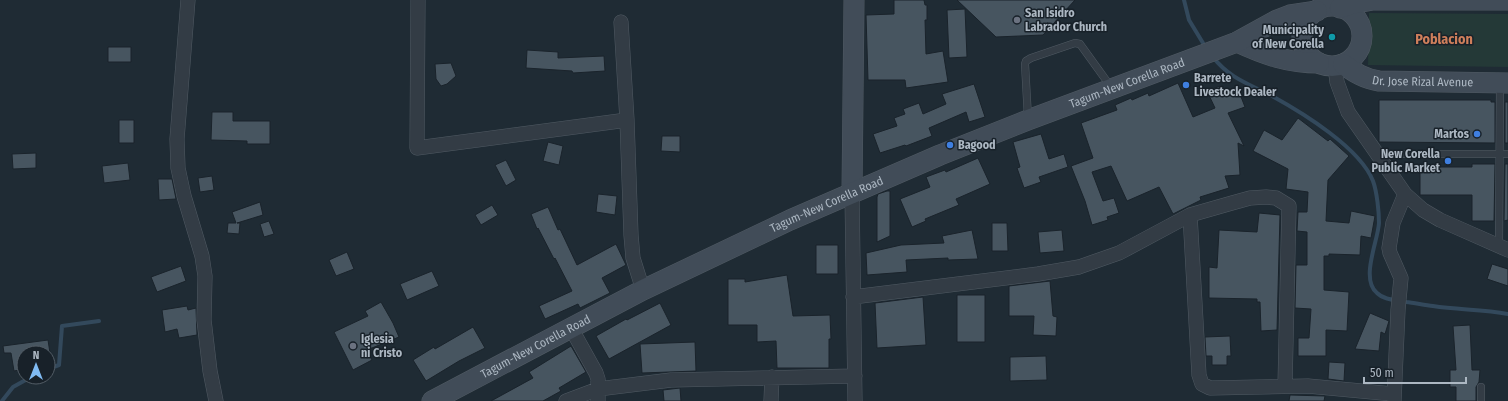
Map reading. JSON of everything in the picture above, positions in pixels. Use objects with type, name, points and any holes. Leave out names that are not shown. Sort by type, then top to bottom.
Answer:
[{"type":"main road","points":[[852,193],[854,0]]},
{"type":"main road","points":[[1333,64],[1312,59],[1303,46],[1302,38],[1302,30],[1310,16],[1330,6],[1373,0],[1508,0]]},
{"type":"main road","points":[[1229,44],[1276,58],[1305,64],[1333,64],[1350,60],[1356,54],[1360,46],[1362,38],[1361,30],[1354,16],[1348,11],[1330,6]]},
{"type":"main road","name":"Tagum-New Corella Road","points":[[432,401],[643,290],[783,223],[940,155],[1111,88],[1229,44],[1283,17],[1330,6]]},
{"type":"main road","name":"Dr. Jose Rizal Avenue","points":[[1333,64],[1359,76],[1379,81],[1504,82]]},
{"type":"street","points":[[188,0],[177,139],[178,168],[184,196],[202,256],[205,276],[204,320],[210,371],[216,401]]},
{"type":"street","points":[[418,0],[417,148],[627,120]]},
{"type":"street","points":[[621,22],[627,120],[630,235],[633,258],[643,290]]},
{"type":"street","points":[[1333,64],[1337,82],[1348,112],[1405,194],[1429,214],[1504,248]]},
{"type":"street","points":[[852,193],[855,401]]},
{"type":"street","points":[[1190,215],[1199,375],[1202,384],[1210,388],[1308,386],[1394,398],[1399,291],[1401,278],[1389,248],[1393,223],[1405,194]]},
{"type":"street","points":[[854,297],[1038,274],[1079,267],[1119,253],[1190,215],[1250,198],[1276,198],[1289,206],[1285,386]]},
{"type":"street","points":[[570,328],[596,373],[598,395]]},
{"type":"street","points":[[566,401],[671,380],[855,376]]},
{"type":"street","points":[[771,401],[772,377]]},
{"type":"lane","points":[[1028,120],[1025,64],[1026,60],[1031,58],[1075,43],[1080,44],[1111,88]]},
{"type":"lane","points":[[1504,82],[1500,154],[1504,248]]},
{"type":"lane","points":[[1377,154],[1508,154]]},
{"type":"lane","points":[[1481,387],[1481,401]]},
{"type":"green space","points":[[1369,13],[1508,14],[1508,67],[1368,65]]},
{"type":"building","points":[[894,0],[924,0],[925,5],[927,5],[927,20],[925,20],[926,54],[943,51],[948,82],[906,88],[905,80],[868,80],[866,15],[894,14]]},
{"type":"building","name":"San Isidro Labrador Church","points":[[957,0],[1075,0],[1043,35],[996,37]]},
{"type":"building","points":[[965,9],[967,57],[949,58],[947,10]]},
{"type":"building","points":[[108,47],[131,47],[131,62],[108,62]]},
{"type":"building","points":[[527,50],[558,52],[558,58],[604,56],[605,71],[573,73],[572,71],[526,68]]},
{"type":"building","points":[[451,63],[456,76],[447,84],[441,86],[436,79],[435,64]]},
{"type":"building","points":[[1178,83],[1193,117],[1215,108],[1207,91],[1220,86],[1223,94],[1238,89],[1245,107],[1228,113],[1244,146],[1238,143],[1240,175],[1225,176],[1229,188],[1200,197],[1201,200],[1173,214],[1159,187],[1127,201],[1111,166],[1092,172],[1103,201],[1114,198],[1119,213],[1107,217],[1108,220],[1092,225],[1085,201],[1071,166],[1093,158],[1081,123],[1117,110],[1115,105],[1131,98],[1132,100],[1148,93],[1149,96]]},
{"type":"building","points":[[974,84],[985,117],[969,122],[966,112],[929,128],[932,136],[906,146],[905,145],[880,153],[873,134],[897,126],[894,118],[905,114],[903,109],[919,103],[923,114],[946,104],[942,94]]},
{"type":"building","points":[[1379,100],[1491,100],[1491,102],[1495,102],[1495,143],[1379,142]]},
{"type":"building","points":[[1505,102],[1508,102],[1508,143],[1505,143]]},
{"type":"building","points":[[212,112],[233,112],[233,121],[270,121],[270,144],[247,144],[247,141],[211,140]]},
{"type":"building","points":[[1298,118],[1328,141],[1330,139],[1349,156],[1328,180],[1326,221],[1349,223],[1351,211],[1375,216],[1371,238],[1361,236],[1360,255],[1329,254],[1329,256],[1324,256],[1324,290],[1349,292],[1347,331],[1326,330],[1326,356],[1298,356],[1298,338],[1309,338],[1311,309],[1295,308],[1296,265],[1307,265],[1307,232],[1297,231],[1298,212],[1307,212],[1308,192],[1286,189],[1288,169],[1253,151],[1264,130],[1282,140]]},
{"type":"building","points":[[119,120],[134,120],[134,143],[119,143]]},
{"type":"building","points":[[1041,134],[1049,159],[1064,154],[1068,167],[1039,177],[1041,182],[1024,188],[1017,168],[1020,167],[1013,142]]},
{"type":"building","points":[[662,136],[680,136],[680,152],[661,151]]},
{"type":"building","points":[[548,142],[563,146],[559,165],[543,161]]},
{"type":"building","points":[[36,153],[36,168],[13,169],[12,154]]},
{"type":"building","points":[[978,158],[990,184],[956,199],[959,205],[925,219],[926,221],[912,227],[900,199],[930,187],[926,177],[945,170],[946,172]]},
{"type":"building","points":[[506,160],[516,180],[506,186],[495,165]]},
{"type":"building","points":[[128,163],[130,180],[104,183],[102,166]]},
{"type":"building","points":[[1472,164],[1495,164],[1494,221],[1472,221],[1472,195],[1420,195],[1420,167],[1472,167]]},
{"type":"building","points":[[1505,164],[1508,164],[1508,220],[1504,221]]},
{"type":"building","points":[[212,176],[214,190],[200,192],[198,178]]},
{"type":"building","points":[[158,179],[172,179],[176,199],[159,200]]},
{"type":"building","points":[[890,191],[890,236],[877,242],[877,197],[878,194]]},
{"type":"building","points":[[598,194],[617,196],[615,215],[596,212]]},
{"type":"building","points":[[260,202],[263,215],[237,223],[240,223],[239,234],[227,233],[228,223],[236,223],[232,212]]},
{"type":"building","points":[[492,205],[498,215],[481,225],[475,215]]},
{"type":"building","points":[[548,207],[558,230],[560,229],[577,265],[616,244],[626,265],[602,278],[610,293],[580,308],[578,304],[545,319],[539,306],[572,291],[555,258],[554,259],[538,228],[537,229],[531,214]]},
{"type":"building","points":[[1259,213],[1280,215],[1277,330],[1261,331],[1260,302],[1257,302],[1257,299],[1209,298],[1209,267],[1217,268],[1219,230],[1257,232]]},
{"type":"building","points":[[269,221],[274,234],[264,237],[260,224]]},
{"type":"building","points":[[992,223],[1007,223],[1008,251],[992,251]]},
{"type":"building","points":[[972,230],[978,259],[948,260],[948,258],[906,260],[907,272],[867,275],[866,253],[901,245],[944,243],[942,236]]},
{"type":"building","points":[[1062,230],[1064,251],[1040,253],[1038,232]]},
{"type":"building","points":[[816,245],[838,245],[838,274],[816,274]]},
{"type":"building","points":[[347,252],[354,269],[336,276],[329,260]]},
{"type":"building","points":[[1492,264],[1508,269],[1508,286],[1487,279]]},
{"type":"building","points":[[181,266],[186,281],[157,292],[151,277]]},
{"type":"building","points":[[432,271],[439,286],[407,300],[400,284]]},
{"type":"building","points":[[787,275],[793,316],[830,315],[831,339],[829,339],[829,368],[777,368],[776,341],[757,342],[757,325],[728,325],[728,279],[745,279],[745,282]]},
{"type":"building","points":[[1050,281],[1053,316],[1057,317],[1056,336],[1033,335],[1034,316],[1009,316],[1009,286]]},
{"type":"building","points":[[957,295],[985,295],[985,342],[957,342]]},
{"type":"building","points":[[923,297],[926,345],[877,348],[875,303]]},
{"type":"building","points":[[381,302],[399,337],[367,350],[372,360],[353,370],[334,332],[368,316],[365,311]]},
{"type":"building","points":[[660,303],[671,325],[609,359],[596,336],[626,319],[627,320]]},
{"type":"building","points":[[187,306],[188,310],[196,308],[197,335],[179,338],[177,329],[165,332],[162,310]]},
{"type":"building","points":[[1370,313],[1389,321],[1385,334],[1381,332],[1379,351],[1355,349]]},
{"type":"building","points":[[1470,325],[1472,370],[1480,370],[1479,382],[1476,387],[1476,401],[1456,401],[1456,387],[1450,387],[1450,370],[1456,370],[1453,326]]},
{"type":"building","points":[[473,327],[485,348],[459,361],[426,381],[413,360],[434,347],[435,349]]},
{"type":"building","points":[[1230,336],[1231,356],[1227,356],[1227,365],[1212,365],[1212,356],[1206,356],[1205,337]]},
{"type":"building","points":[[48,340],[49,345],[16,345],[16,371],[14,371],[11,353],[4,353],[3,346]]},
{"type":"building","points":[[695,342],[696,371],[642,373],[640,344]]},
{"type":"building","points":[[571,346],[586,372],[559,388],[561,391],[543,401],[491,401],[533,378],[529,372]]},
{"type":"building","points":[[1046,356],[1047,380],[1010,381],[1010,357]]},
{"type":"building","points":[[1329,362],[1345,363],[1344,381],[1328,379]]},
{"type":"building","points":[[680,388],[681,401],[664,401],[663,390]]},
{"type":"building","points":[[1290,395],[1325,396],[1324,401],[1289,401]]},
{"type":"waterway","points":[[1184,0],[1189,20],[1206,48]]},
{"type":"waterway","points":[[1213,57],[1233,75],[1247,84],[1285,103],[1329,132],[1344,144],[1366,169],[1373,181],[1377,196],[1379,223],[1370,269],[1372,287],[1377,293],[1387,298],[1406,302],[1508,314]]},
{"type":"waterway","points":[[56,366],[59,365],[62,326],[99,321]]},
{"type":"waterway","points":[[2,401],[13,387],[17,385]]},
{"type":"place","name":"San Isidro Labrador Church","points":[[1017,20]]},
{"type":"place","name":"Municipality of New Corella","points":[[1332,37]]},
{"type":"place","name":"Barrete Livestock Dealer","points":[[1186,85]]},
{"type":"place","name":"Martos","points":[[1477,134]]},
{"type":"place","name":"Bagood","points":[[950,145]]},
{"type":"place","name":"New Corella Public Market","points":[[1448,161]]},
{"type":"place","name":"Iglesia ni Cristo","points":[[353,346]]},
{"type":"district","name":"Poblacion","points":[[1444,39]]}]
